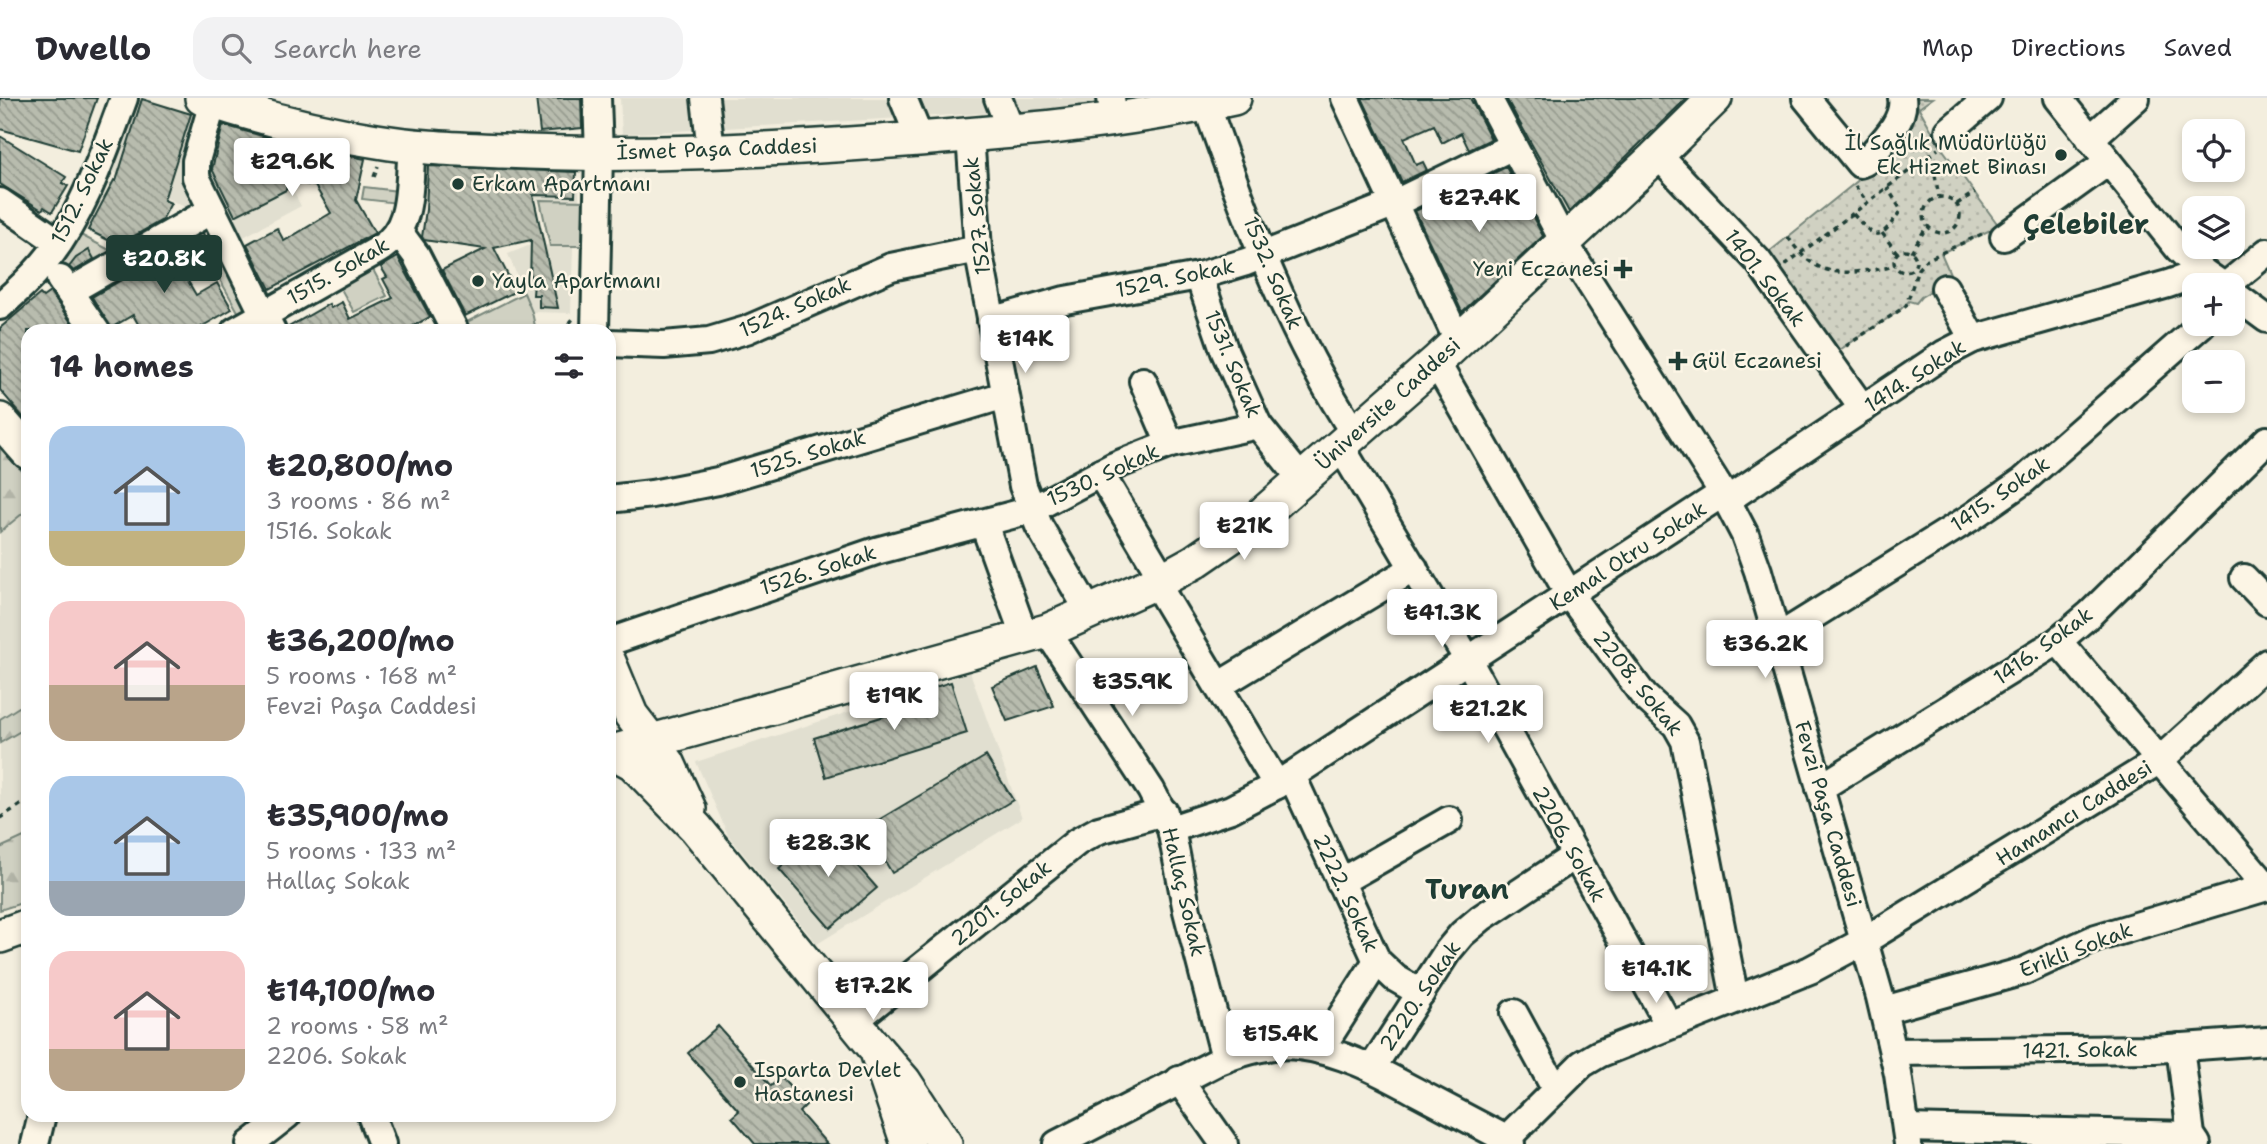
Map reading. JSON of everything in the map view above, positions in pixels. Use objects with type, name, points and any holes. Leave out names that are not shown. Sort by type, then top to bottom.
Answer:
[{"type":"main road","name":"Üniversite Caddesi","points":[[616,749],[1036,635],[1160,581],[1224,543],[1348,440],[1447,352],[1658,155],[1715,98]]},
{"type":"main road","name":"İsmet Paşa Caddesi","points":[[208,100],[309,128],[375,141],[412,146],[599,154],[711,151],[970,135],[1011,131],[1112,109],[1215,100]]},
{"type":"main road","points":[[0,419],[21,444]]},
{"type":"main road","points":[[616,679],[631,715],[668,763],[696,828]]},
{"type":"main road","points":[[616,754],[633,763],[696,828],[904,1081],[945,1144]]},
{"type":"main road","points":[[876,1049],[908,1144]]},
{"type":"street","name":"1512. Sokak","points":[[0,306],[51,252],[92,180],[124,98]]},
{"type":"street","points":[[583,324],[599,154],[597,98]]},
{"type":"street","points":[[705,98],[711,151]]},
{"type":"street","points":[[903,98],[920,139]]},
{"type":"street","points":[[998,98],[1011,131]]},
{"type":"street","name":"2208. Sokak","points":[[1345,98],[1393,204],[1447,352],[1569,594],[1638,688],[1675,725],[1685,741],[1735,999]]},
{"type":"street","name":"Fevzi Paşa Caddesi","points":[[1488,98],[1564,242],[1725,496],[1745,535],[1758,571],[1884,1010],[1894,1052],[1905,1140]]},
{"type":"street","points":[[1806,98],[1856,174],[1891,131],[1899,117],[1903,100]]},
{"type":"street","points":[[1949,131],[1988,98]]},
{"type":"street","points":[[2058,98],[2178,248],[2207,273]]},
{"type":"street","points":[[2090,139],[2136,98]]},
{"type":"street","points":[[208,100],[195,166],[196,177],[268,322]]},
{"type":"street","name":"1532. Sokak","points":[[1215,100],[1264,256],[1348,440]]},
{"type":"street","name":"1527. Sokak","points":[[970,135],[978,249],[1023,486],[1031,510],[1090,613]]},
{"type":"street","name":"1515. Sokak","points":[[268,322],[384,247],[400,232],[405,216],[412,146]]},
{"type":"street","name":"1529. Sokak","points":[[991,321],[1078,297],[1199,276],[1264,256],[1393,204],[1513,146]]},
{"type":"street","name":"1401. Sokak","points":[[1658,155],[1758,261],[1863,409]]},
{"type":"street","points":[[1996,234],[2108,162]]},
{"type":"street","points":[[0,202],[51,252],[70,291],[91,324]]},
{"type":"street","points":[[70,291],[212,210]]},
{"type":"street","points":[[400,232],[416,255],[447,324]]},
{"type":"street","name":"1524. Sokak","points":[[616,343],[688,345],[719,339],[746,330],[891,267],[978,249]]},
{"type":"street","points":[[2242,273],[2267,252]]},
{"type":"street","name":"1531. Sokak","points":[[1199,276],[1225,352],[1258,425],[1302,480]]},
{"type":"street","name":"1414. Sokak","points":[[1725,496],[1973,339],[2168,284],[2182,285]]},
{"type":"street","points":[[1945,288],[1973,339]]},
{"type":"street","points":[[2245,303],[2267,319]]},
{"type":"street","name":"1415. Sokak","points":[[1777,638],[1970,518],[2024,481],[2188,336]]},
{"type":"street","points":[[1143,380],[1170,444]]},
{"type":"street","name":"1525. Sokak","points":[[616,498],[718,481],[1005,396]]},
{"type":"street","name":"1530. Sokak","points":[[1031,510],[1100,472],[1141,454],[1170,444],[1258,425]]},
{"type":"street","name":"2206. Sokak","points":[[1348,440],[1413,568],[1468,660],[1669,1025]]},
{"type":"street","name":"1416. Sokak","points":[[1820,788],[2058,641],[2091,614],[2267,440]]},
{"type":"street","name":"2222. Sokak","points":[[1100,472],[1218,686],[1284,780],[1340,882],[1377,961],[1395,978],[1420,993]]},
{"type":"street","name":"Kemal Otru Sokak","points":[[1168,820],[1231,809],[1284,780],[1725,496]]},
{"type":"street","name":"1526. Sokak","points":[[616,640],[876,551],[1031,510]]},
{"type":"street","name":"Hallaç Sokak","points":[[984,524],[1036,635],[1168,820],[1187,911],[1225,1058]]},
{"type":"street","points":[[1218,686],[1413,568]]},
{"type":"street","points":[[2244,578],[2267,602]]},
{"type":"street","points":[[2058,641],[2267,887]]},
{"type":"street","name":"Hamamcı Caddesi","points":[[1506,1142],[1582,1064],[1599,1054],[1669,1025],[1810,970],[1864,941],[2160,760],[2267,663]]},
{"type":"street","name":"2201. Sokak","points":[[853,1022],[1077,842],[1099,830],[1168,820]]},
{"type":"street","points":[[1340,882],[1449,820]]},
{"type":"street","name":"2220. Sokak","points":[[1372,1068],[1447,952],[1462,934],[1481,918],[1576,855]]},
{"type":"street","name":"Erikli Sokak","points":[[1884,1010],[2024,971],[2096,938],[2267,887]]},
{"type":"street","points":[[1320,1050],[1377,961]]},
{"type":"street","points":[[1514,1013],[1556,1090]]},
{"type":"street","name":"1421. Sokak","points":[[1894,1052],[2180,1047],[2267,1041]]},
{"type":"street","points":[[1057,1144],[1225,1058],[1269,1047],[1297,1046],[1320,1050],[1372,1068],[1506,1142]]},
{"type":"street","points":[[1905,1140],[2194,1140],[2180,1047]]},
{"type":"street","points":[[1180,1080],[1224,1144]]},
{"type":"street","points":[[35,1144],[40,1122]]},
{"type":"street","points":[[250,1144],[278,1122]]},
{"type":"street","points":[[374,1122],[382,1144]]},
{"type":"path","points":[[1780,269],[1941,147],[1949,131]]},
{"type":"path","points":[[1925,158],[1934,174],[1939,197]]},
{"type":"path","points":[[1856,174],[1867,202]]},
{"type":"path","points":[[1853,214],[1870,233],[1882,233],[1901,210],[1887,187]]},
{"type":"path","points":[[1957,204],[1975,192]]},
{"type":"path","points":[[1939,197],[1957,204],[1961,216],[1952,231],[1941,234],[1927,226],[1924,218],[1926,206],[1930,201],[1939,197]]},
{"type":"path","points":[[1911,252],[1927,226]]},
{"type":"path","points":[[1882,233],[1898,254]]},
{"type":"path","points":[[1839,351],[1906,306],[1917,266],[1911,252],[1898,254],[1894,260],[1895,265],[1898,270],[1905,272],[1911,270],[1917,266],[1926,260],[1996,234]]},
{"type":"path","points":[[1788,237],[1808,261],[1839,273],[1895,265]]},
{"type":"path","points":[[0,818],[21,804]]},
{"type":"shaded area","points":[[134,98],[200,117],[202,210],[197,213],[107,169]]},
{"type":"shaded area","points":[[620,98],[1168,98],[1091,107],[622,134]]},
{"type":"shaded area","points":[[216,122],[297,144],[288,181],[301,206],[236,241],[203,167]]},
{"type":"shaded area","points":[[529,169],[576,171],[575,184],[579,185],[579,200],[586,201],[573,246],[571,313],[532,312],[508,254],[528,246],[550,245],[540,200],[527,199]]},
{"type":"shaded area","points":[[0,445],[21,470],[21,902],[0,909]]},
{"type":"shaded area","points":[[970,672],[1022,818],[817,944],[728,835],[696,762]]},
{"type":"green space","points":[[1912,98],[1933,98],[1919,108]]},
{"type":"green space","points":[[1919,108],[1941,147],[1999,226],[1941,253],[1952,278],[1916,303],[1909,301],[1899,311],[1829,357],[1758,261],[1876,166]]},
{"type":"green space","points":[[364,187],[398,191],[397,203],[362,199]]},
{"type":"green space","points":[[540,200],[586,201],[585,246],[550,246]]},
{"type":"green space","points":[[75,232],[121,256],[72,283],[58,261]]},
{"type":"green space","points":[[225,255],[248,309],[241,317],[210,262]]},
{"type":"green space","points":[[370,264],[387,296],[354,312],[337,282]]},
{"type":"green space","points":[[524,293],[535,324],[463,324]]},
{"type":"green space","points":[[0,445],[21,470],[21,515],[0,532]]},
{"type":"green space","points":[[21,707],[21,732],[0,743],[0,719]]},
{"type":"green space","points":[[21,838],[21,903],[0,910],[0,848]]},
{"type":"building","points":[[0,98],[97,98],[78,151],[0,129]]},
{"type":"building","points":[[536,98],[581,98],[582,128],[540,132]]},
{"type":"building","points":[[1362,98],[1470,98],[1491,139],[1469,150],[1461,133],[1442,143],[1434,125],[1404,138],[1416,165],[1423,162],[1427,170],[1402,182]]},
{"type":"building","points":[[1506,98],[1687,98],[1569,212]]},
{"type":"building","points":[[142,99],[191,114],[164,200],[171,203],[162,220],[118,245],[88,230],[114,180],[116,181]]},
{"type":"building","points":[[223,125],[284,142],[365,159],[356,200],[375,233],[270,289],[247,244],[277,228],[284,241],[331,213],[315,186],[288,181],[286,190],[235,216],[212,169]]},
{"type":"building","points":[[0,136],[66,177],[62,183],[68,186],[52,212],[44,207],[42,210],[0,184]]},
{"type":"building","points":[[428,166],[576,172],[575,196],[533,195],[558,308],[539,307],[539,295],[533,295],[534,282],[530,284],[531,240],[494,248],[516,291],[465,316],[442,270],[485,249],[424,240],[422,237]]},
{"type":"building","points":[[1506,167],[1543,236],[1462,312],[1415,211]]},
{"type":"building","points":[[203,233],[206,239],[202,241],[209,253],[181,269],[196,295],[217,283],[232,309],[206,324],[138,324],[133,315],[118,324],[109,324],[92,297]]},
{"type":"building","points":[[89,250],[94,259],[74,271],[69,267],[76,258]]},
{"type":"building","points":[[398,257],[430,317],[417,324],[294,324],[329,304],[331,308],[342,302],[350,319],[393,298],[383,279],[387,277],[381,267]]},
{"type":"building","points":[[50,292],[72,324],[21,324],[21,415],[0,390],[0,328],[40,294],[43,297]]},
{"type":"building","points":[[1037,667],[1054,706],[1007,721],[992,686]]},
{"type":"building","points":[[951,682],[967,733],[826,777],[814,738],[907,709],[903,697]]},
{"type":"building","points":[[986,756],[1013,800],[892,873],[865,828]]},
{"type":"building","points":[[825,829],[877,888],[830,928],[779,869]]},
{"type":"building","name":"Isparta Devlet Hastanesi","points":[[718,1026],[771,1086],[781,1077],[806,1105],[799,1112],[827,1144],[755,1144],[732,1117],[739,1111],[688,1053]]},
{"type":"place","name":"İl Sağlık Müdürlüğü Ek Hizmet Binası","points":[[2061,155]]},
{"type":"place","name":"Erkam Apartmanı","points":[[458,184]]},
{"type":"place","name":"Yeni Eczanesi","points":[[1623,269]]},
{"type":"place","name":"Yayla Apartmanı","points":[[478,281]]},
{"type":"place","name":"Gül Eczanesi","points":[[1678,361]]},
{"type":"place","name":"Isparta Devlet Hastanesi","points":[[740,1082]]},
{"type":"district","name":"Çelebiler","points":[[2086,224]]},
{"type":"district","name":"Turan","points":[[1467,889]]}]
